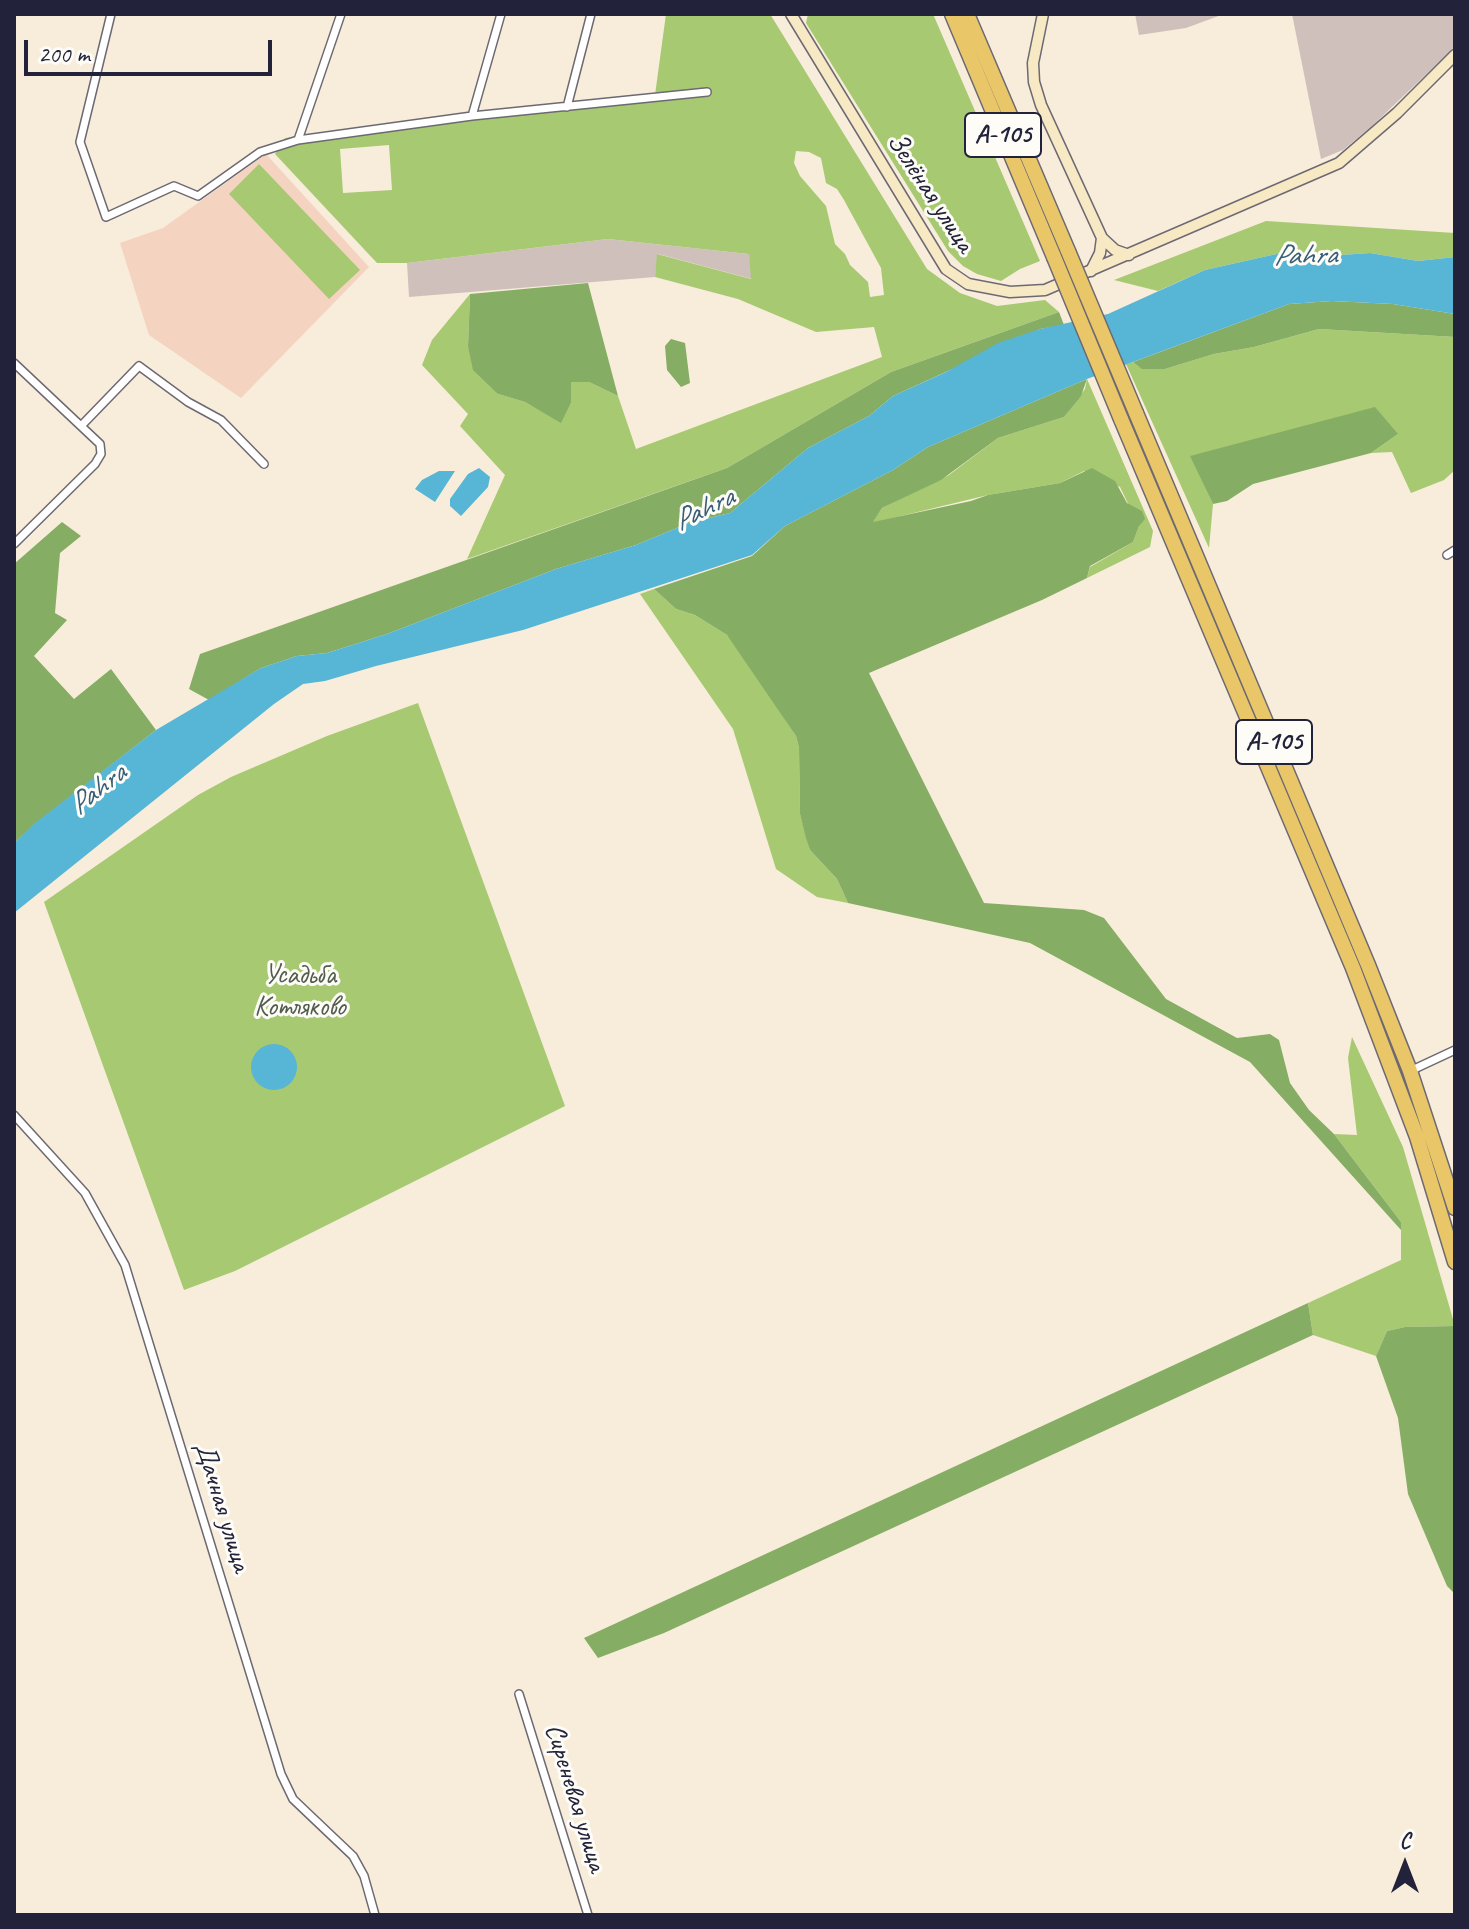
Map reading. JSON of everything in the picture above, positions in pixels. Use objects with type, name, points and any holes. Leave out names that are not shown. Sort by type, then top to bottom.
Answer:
[{"type":"highway","name":"А-105","points":[[952,14],[1061,254]]},
{"type":"highway","name":"А-105","points":[[967,14],[1061,254],[1353,968],[1412,1124],[1455,1262]]},
{"type":"highway","name":"А-105","points":[[1128,416],[1410,1071],[1455,1208]]},
{"type":"street","points":[[111,14],[80,142],[106,217],[174,186],[198,196],[260,152],[298,140],[472,116],[707,92]]},
{"type":"street","points":[[298,140],[341,14]]},
{"type":"street","points":[[472,116],[501,14]]},
{"type":"street","points":[[567,107],[591,14]]},
{"type":"street","name":"Зелёная улица","points":[[791,14],[946,269],[968,284],[1010,292],[1045,290],[1339,163],[1397,113],[1455,55]]},
{"type":"street","points":[[973,14],[974,32]]},
{"type":"street","points":[[1043,14],[1033,63],[1034,82],[1041,105],[1102,238],[1115,250],[1129,255]]},
{"type":"street","points":[[1091,271],[1100,253],[1102,238]]},
{"type":"street","points":[[14,363],[100,444],[101,454],[95,464],[14,544]]},
{"type":"street","points":[[81,426],[139,366],[188,402],[221,420],[264,464]]},
{"type":"street","points":[[1410,1071],[1455,1050]]},
{"type":"street","name":"Дачная улица","points":[[14,1115],[85,1193],[125,1265],[281,1774],[293,1799],[353,1856],[364,1876],[375,1915]]},
{"type":"street","name":"Сиреневая улица","points":[[519,1694],[588,1915]]},
{"type":"shaded area","points":[[1135,14],[1224,14],[1186,28],[1139,35]]},
{"type":"shaded area","points":[[1292,14],[1455,14],[1455,47],[1373,125],[1343,150],[1321,159]]},
{"type":"shaded area","points":[[266,154],[369,267],[241,398],[149,335],[120,243],[163,228]]},
{"type":"shaded area","points":[[608,239],[749,254],[752,279],[658,254],[655,277],[409,297],[407,263]]},
{"type":"green space","points":[[666,14],[770,14],[927,269],[960,293],[997,306],[1045,300],[1059,312],[891,372],[727,468],[467,559],[505,475],[460,426],[468,414],[422,365],[432,340],[470,294],[468,346],[498,394],[525,402],[561,422],[571,403],[571,382],[589,382],[618,396],[636,449],[882,357],[874,327],[816,332],[738,299],[655,277],[657,254],[751,279],[749,254],[608,239],[407,263],[377,263],[275,154],[285,138],[655,95]],"holes":[[[389,145],[392,190],[343,193],[340,149]],[[796,151],[809,152],[821,158],[826,183],[837,189],[881,268],[884,295],[870,297],[868,282],[850,265],[835,244],[826,206],[800,176],[794,163]]]},
{"type":"green space","points":[[808,14],[933,14],[1040,261],[1001,281],[977,274],[963,266],[948,251],[806,23]]},
{"type":"green space","points":[[259,164],[360,270],[329,299],[229,194]]},
{"type":"green space","points":[[1266,221],[1455,233],[1455,257],[1418,261],[1370,253],[1281,253],[1205,270],[1158,291],[1114,280]]},
{"type":"green space","points":[[588,283],[618,396],[589,382],[571,382],[571,403],[561,423],[525,402],[498,394],[473,370],[468,346],[470,294]]},
{"type":"green space","points":[[1332,301],[1393,304],[1455,314],[1455,337],[1319,329],[1165,369],[1142,369],[1133,362],[1289,304]]},
{"type":"green space","points":[[1059,312],[1064,325],[1040,329],[893,396],[869,416],[808,448],[730,513],[689,523],[636,545],[556,569],[387,634],[327,653],[297,656],[261,668],[209,700],[189,689],[200,654],[727,468],[891,372]]},
{"type":"green space","points":[[1319,329],[1455,337],[1455,470],[1444,480],[1411,493],[1392,452],[1371,453],[1398,434],[1191,456],[1213,504],[1209,548],[1126,364],[1133,362],[1143,369],[1165,369]]},
{"type":"green space","points":[[671,339],[685,343],[690,383],[681,387],[667,370],[665,346]]},
{"type":"green space","points":[[1087,379],[1153,531],[1150,547],[1087,578],[1090,567],[1133,542],[1139,526],[1120,487],[1084,471],[1060,483],[988,495],[872,523],[882,508],[949,475],[998,438],[1064,417],[1085,389]]},
{"type":"green space","points":[[1087,379],[1081,396],[1064,417],[998,438],[941,480],[882,508],[873,522],[988,495],[1060,483],[1092,468],[1115,481],[1127,503],[1142,511],[1145,519],[1133,542],[1090,566],[1087,578],[869,673],[984,903],[1084,910],[1104,918],[1166,999],[1237,1038],[1270,1034],[1279,1040],[1290,1083],[1309,1110],[1334,1134],[1401,1222],[1401,1230],[1250,1062],[1030,943],[848,903],[837,879],[810,850],[806,838],[800,814],[796,736],[727,635],[695,615],[676,609],[654,589],[752,556],[785,526],[893,470],[928,447]]},
{"type":"green space","points":[[1375,407],[1398,434],[1371,453],[1253,484],[1227,501],[1213,504],[1190,456]]},
{"type":"green space","points":[[62,522],[81,536],[60,553],[55,613],[67,620],[34,656],[74,699],[111,669],[156,730],[14,843],[14,564]]},
{"type":"green space","points":[[654,589],[676,609],[695,615],[727,635],[796,736],[800,814],[810,850],[837,879],[848,903],[817,897],[776,869],[733,729],[640,594]]},
{"type":"green space","name":"Усадьба Котляково","points":[[418,703],[565,1106],[235,1271],[184,1290],[44,902],[198,795],[231,777],[327,736]]},
{"type":"green space","points":[[1352,1037],[1403,1147],[1455,1326],[1405,1327],[1387,1331],[1376,1356],[1313,1335],[1308,1303],[1401,1260],[1401,1222],[1334,1134],[1357,1135],[1348,1058]]},
{"type":"green space","points":[[1308,1303],[1313,1335],[664,1633],[598,1658],[584,1638]]},
{"type":"green space","points":[[1455,1326],[1455,1594],[1447,1586],[1408,1494],[1398,1418],[1376,1356],[1387,1331],[1405,1327]]},
{"type":"water","name":"Pahra","points":[[1281,253],[1370,253],[1418,261],[1455,257],[1455,314],[1393,304],[1332,301],[1289,304],[1087,379],[928,447],[893,470],[785,526],[752,555],[523,630],[303,684],[14,913],[14,843],[35,823],[156,730],[261,668],[297,656],[327,653],[387,634],[556,569],[636,545],[689,523],[730,513],[808,448],[869,416],[893,396],[946,372],[998,343],[1040,329],[1108,314],[1205,270]]},
{"type":"water","points":[[479,468],[490,477],[488,487],[461,516],[450,506],[450,499],[468,474]]},
{"type":"water","points":[[439,471],[455,471],[435,502],[415,489],[422,480]]},
{"type":"water","points":[[274,1044],[290,1051],[297,1067],[290,1083],[274,1090],[258,1083],[251,1067],[258,1051]]}]
